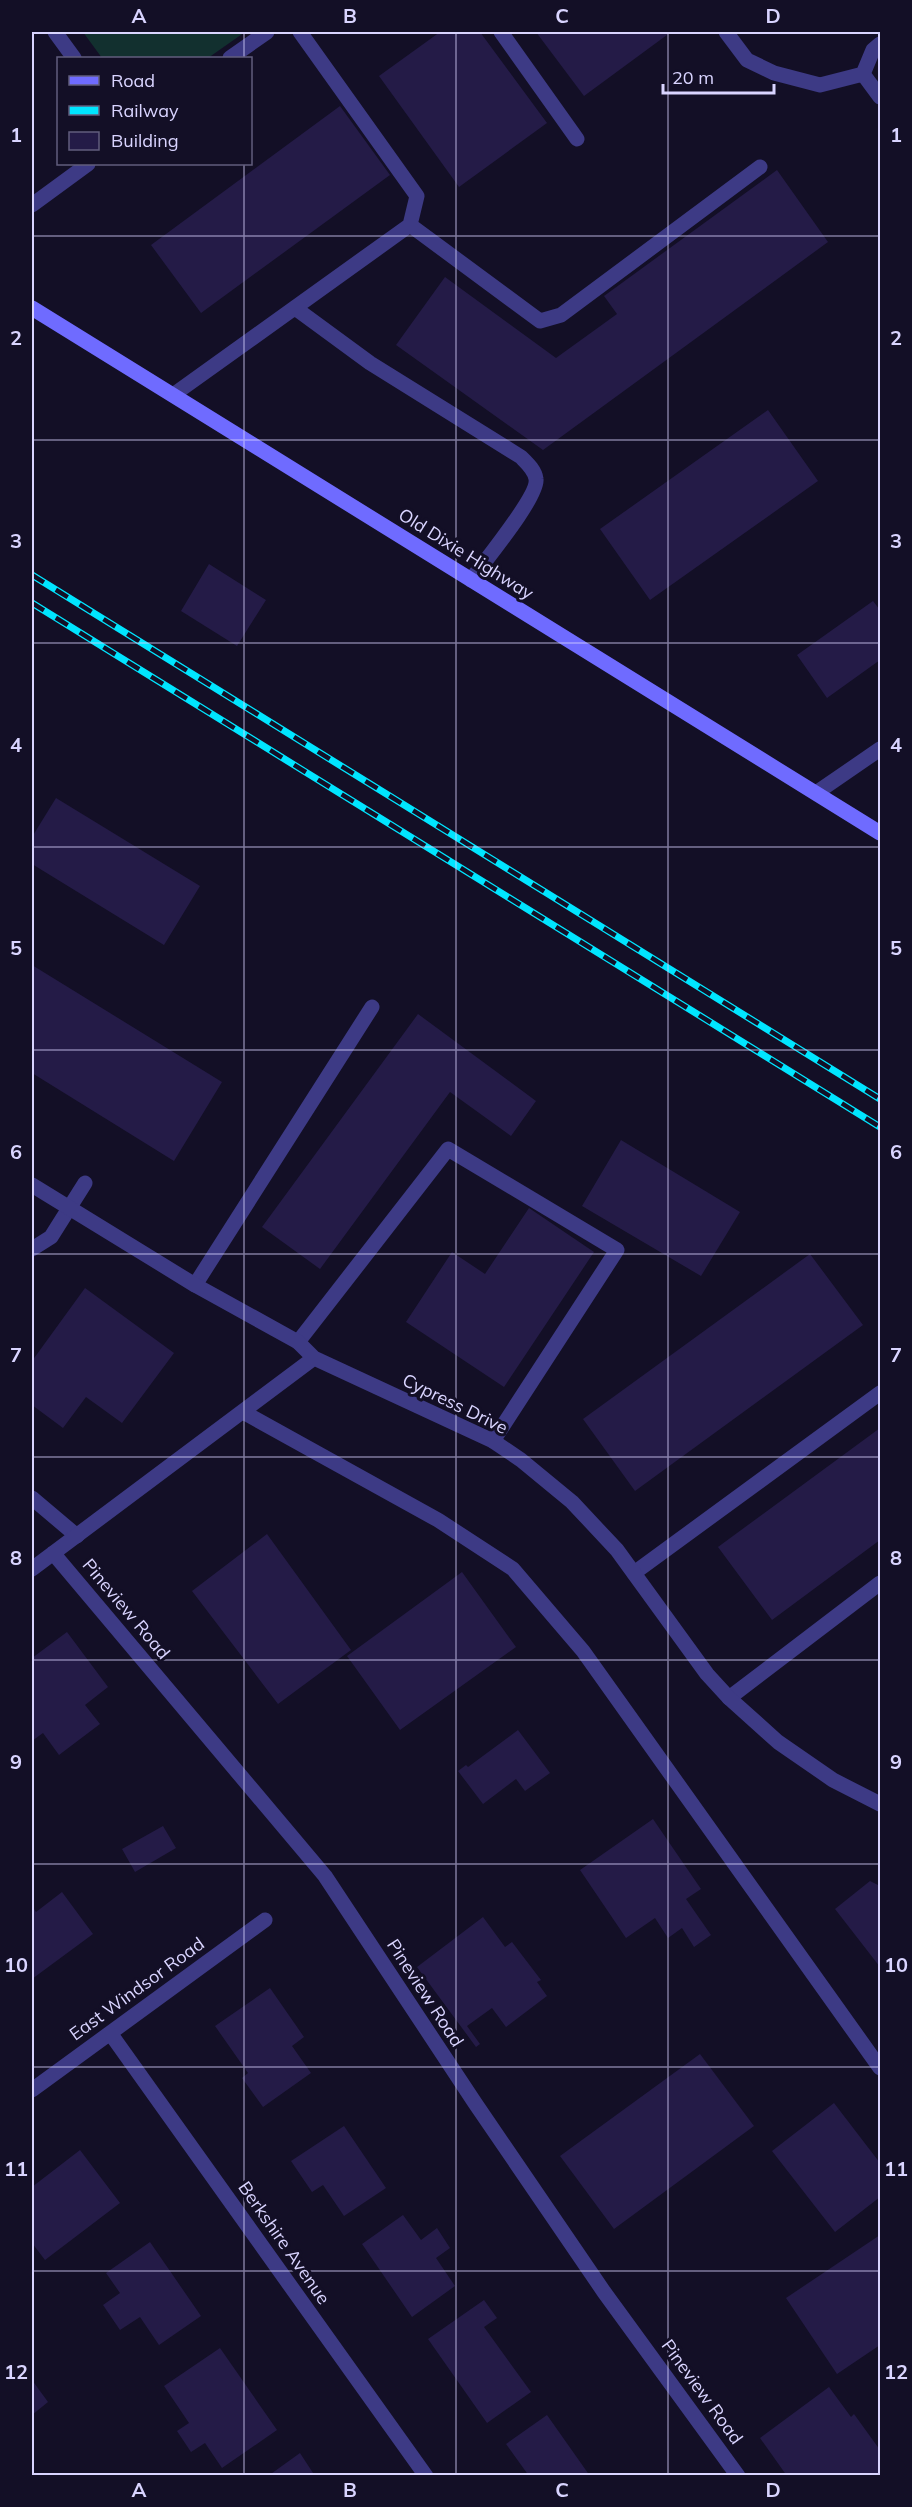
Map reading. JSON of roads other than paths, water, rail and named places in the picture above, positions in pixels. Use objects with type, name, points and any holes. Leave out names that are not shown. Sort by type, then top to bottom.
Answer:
[{"type":"street","points":[[56,32],[74,57]]},
{"type":"street","points":[[231,57],[267,32]]},
{"type":"street","points":[[173,395],[410,225],[417,196],[300,32]]},
{"type":"street","points":[[501,32],[577,139]]},
{"type":"street","points":[[726,32],[747,60],[774,73],[820,85],[863,74]]},
{"type":"street","points":[[863,74],[873,50],[880,44]]},
{"type":"street","points":[[863,74],[880,97]]},
{"type":"street","points":[[32,205],[87,165]]},
{"type":"street","points":[[410,225],[540,321],[561,315],[760,167]]},
{"type":"street","name":"Old Dixie Highway","points":[[32,308],[880,833]]},
{"type":"street","points":[[295,308],[370,363],[521,457],[534,471],[537,482],[530,499],[471,580]]},
{"type":"street","points":[[816,793],[880,749]]},
{"type":"street","points":[[195,1284],[372,1007]]},
{"type":"street","points":[[298,1342],[448,1149],[616,1250],[493,1441]]},
{"type":"street","points":[[32,1249],[51,1237],[85,1183]]},
{"type":"street","name":"Cypress Drive","points":[[32,1185],[195,1284],[298,1342],[314,1358],[493,1441],[520,1460],[572,1502],[617,1550],[707,1674],[729,1698],[787,1748],[833,1780],[880,1804]]},
{"type":"street","name":"Pineview Road","points":[[32,1569],[314,1358]]},
{"type":"street","points":[[634,1573],[880,1393]]},
{"type":"street","points":[[243,1412],[438,1520],[513,1569],[583,1651],[880,2068]]},
{"type":"street","points":[[32,1498],[77,1536]]},
{"type":"street","name":"Pineview Road","points":[[53,1553],[325,1876],[585,2264],[738,2475]]},
{"type":"street","points":[[729,1698],[880,1583]]},
{"type":"street","name":"East Windsor Road","points":[[32,2090],[265,1920]]},
{"type":"street","name":"Berkshire Avenue","points":[[110,2033],[426,2475]]},
{"type":"railway","points":[[32,575],[880,1099]]},
{"type":"railway","points":[[32,603],[880,1127]]}]
